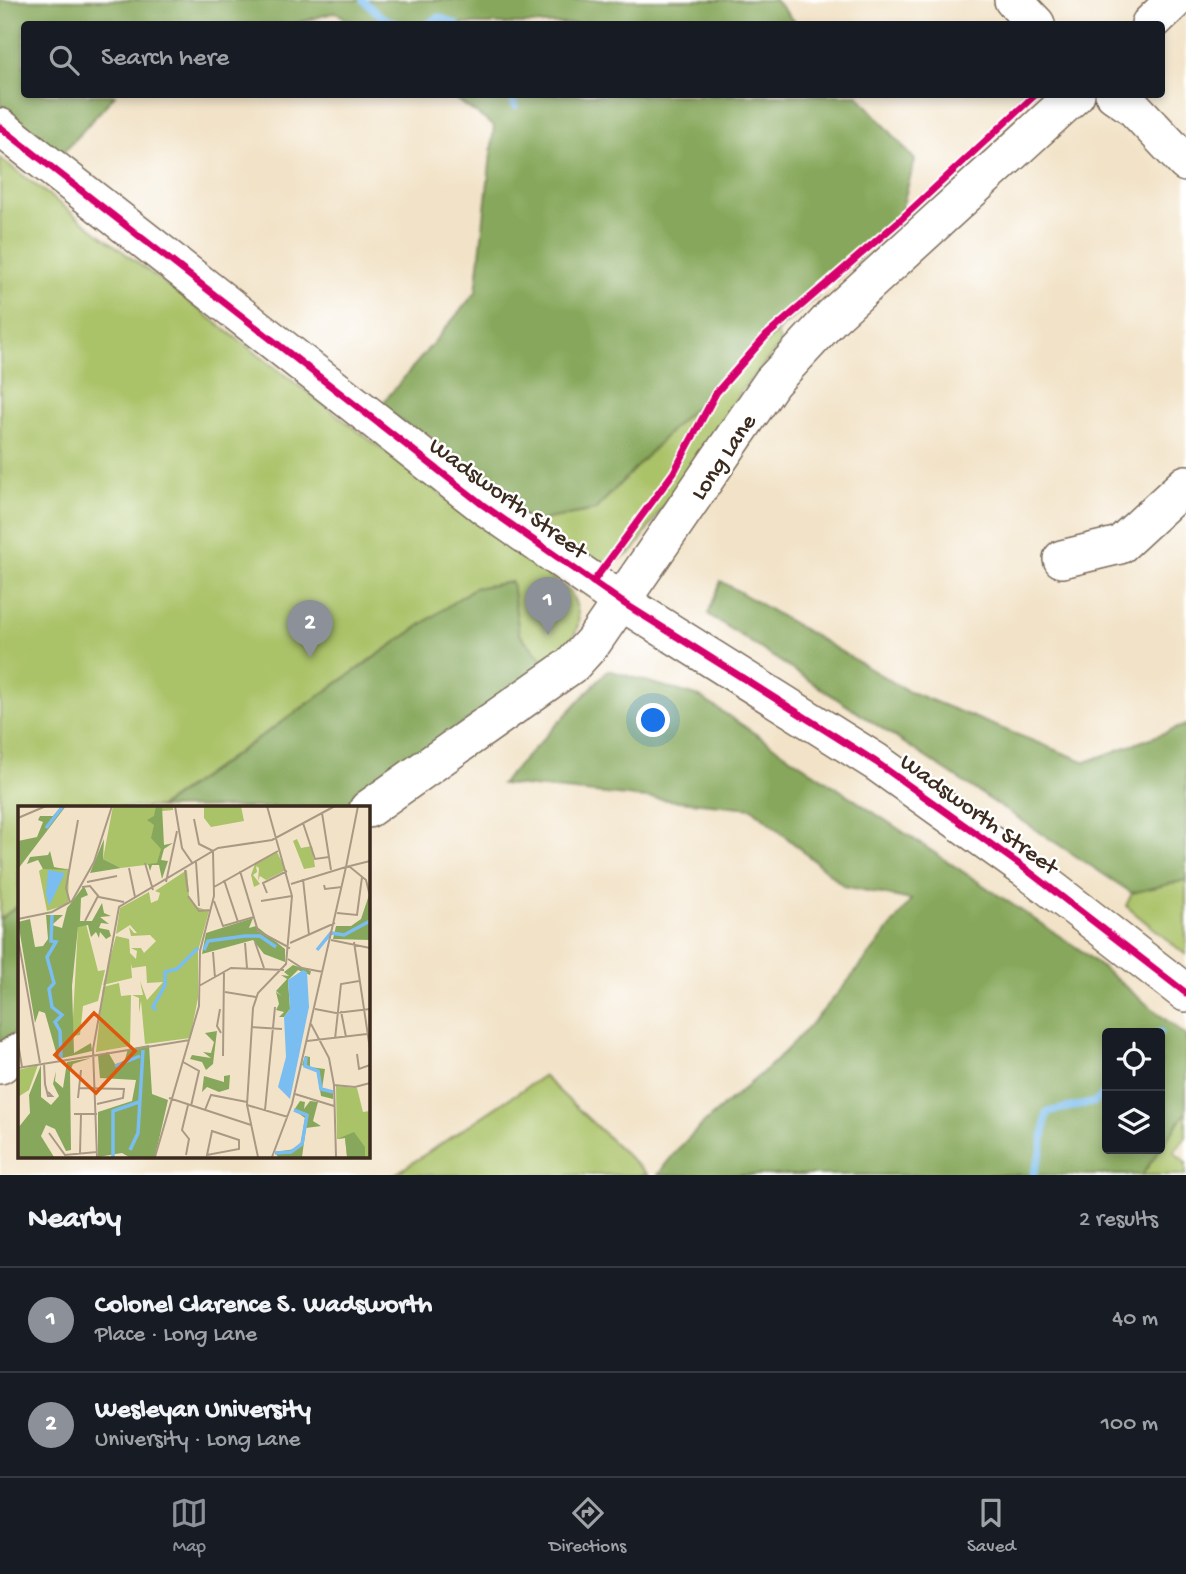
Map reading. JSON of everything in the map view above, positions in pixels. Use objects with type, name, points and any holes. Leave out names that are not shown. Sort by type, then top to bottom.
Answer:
[{"type":"street","points":[[1013,0],[1033,21]]},
{"type":"street","points":[[1153,21],[1175,0]]},
{"type":"street","name":"Long Lane","points":[[369,808],[553,680],[593,642],[772,382],[832,317],[1072,98]]},
{"type":"street","points":[[1120,98],[1133,107],[1186,163]]},
{"type":"street","name":"Wadsworth Street","points":[[0,127],[483,505],[622,602],[876,762],[1027,870],[1186,993]]},
{"type":"street","points":[[1062,559],[1120,545],[1186,484]]},
{"type":"street","points":[[0,1065],[18,1053]]},
{"type":"green space","points":[[0,0],[775,0],[794,21],[349,21],[336,12],[304,21],[21,21],[21,98],[112,98],[62,154],[0,106]]},
{"type":"green space","points":[[454,98],[861,98],[915,160],[898,222],[677,424],[595,510],[547,519],[535,524],[381,405],[476,292],[494,126]]},
{"type":"green space","points":[[0,158],[571,593],[576,605],[578,625],[571,640],[548,665],[519,634],[511,582],[474,588],[160,806],[18,806],[18,906],[0,919]]},
{"type":"green space","points":[[777,332],[781,344],[742,390],[634,550],[620,559],[595,561],[571,550],[535,524],[547,519],[595,510],[677,424]]},
{"type":"green space","points":[[721,581],[908,691],[1086,762],[1186,725],[1186,880],[1132,893],[708,614]]},
{"type":"green space","points":[[512,582],[519,634],[548,665],[342,806],[162,806],[474,588]]},
{"type":"green space","points":[[608,670],[700,697],[1079,949],[1186,1036],[1186,1112],[1165,1142],[1165,1028],[1102,1028],[1102,1154],[1157,1154],[1142,1175],[658,1175],[695,1131],[769,1067],[807,1029],[911,900],[844,886],[752,808],[501,784]]},
{"type":"green space","points":[[1186,880],[1186,955],[1126,906],[1132,893]]},
{"type":"green space","points":[[18,906],[18,1031],[0,1043],[0,919]]},
{"type":"green space","points":[[543,1076],[648,1175],[394,1175]]},
{"type":"green space","points":[[1186,1112],[1186,1137],[1174,1152],[1186,1163],[1186,1175],[1142,1175],[1157,1154],[1165,1154],[1165,1142]]},
{"type":"waterway","points":[[363,0],[391,21]]},
{"type":"waterway","points":[[432,21],[439,17],[449,21]]},
{"type":"waterway","points":[[512,98],[515,106]]},
{"type":"waterway","points":[[1033,1175],[1041,1152],[1047,1112],[1096,1102],[1105,1091]]},
{"type":"cycle path","points":[[593,582],[674,472],[716,393],[766,336],[898,222],[1032,98]]},
{"type":"cycle path","points":[[0,127],[483,505],[622,602],[876,762],[1027,870],[1186,993]]},
{"type":"place","name":"Colonel Clarence S. Wadsworth","points":[[548,635]]},
{"type":"place","name":"Wesleyan University","points":[[310,658]]}]
